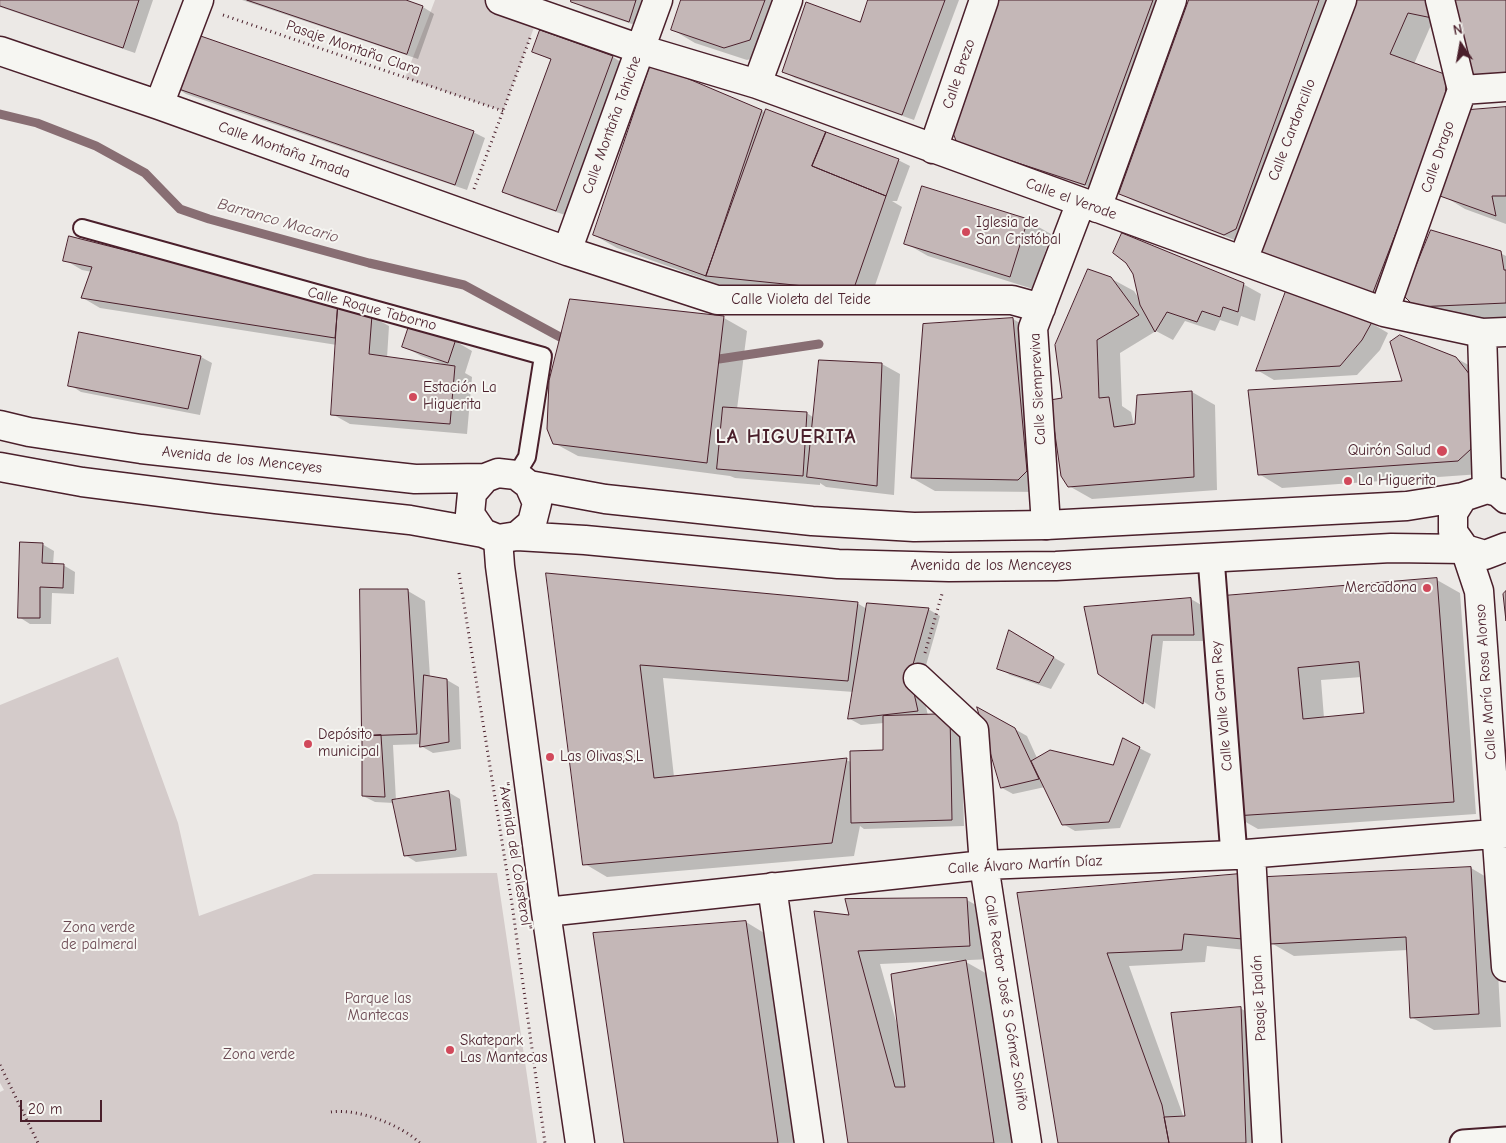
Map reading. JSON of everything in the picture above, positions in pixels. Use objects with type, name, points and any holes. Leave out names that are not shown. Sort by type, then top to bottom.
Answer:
[{"type":"street","name":"Calle el Verode","points":[[500,0],[640,49],[757,84],[1384,312],[1494,333]]},
{"type":"street","name":"Calle Montaña Tahiche","points":[[567,251],[658,0]]},
{"type":"street","points":[[757,84],[788,0]]},
{"type":"street","name":"Calle Brezo","points":[[933,149],[984,0]]},
{"type":"street","name":"Calle Siempreviva","points":[[1046,525],[1033,328],[1089,205],[1172,0]]},
{"type":"street","name":"Calle Cardoncillo","points":[[1243,260],[1342,0]]},
{"type":"street","points":[[1440,0],[1462,90],[1506,87]]},
{"type":"street","points":[[159,106],[198,3]]},
{"type":"street","name":"Calle Montaña Imada","points":[[0,51],[567,251]]},
{"type":"street","name":"Calle Drago","points":[[1384,312],[1462,90]]},
{"type":"street","name":"Calle Violeta del Teide","points":[[567,251],[717,300],[1012,300],[1041,308]]},
{"type":"street","points":[[500,536],[470,514],[472,492],[485,478],[498,473],[605,499],[812,521],[914,527],[1046,525],[1407,506],[1492,494],[1494,333]]},
{"type":"street","name":"Avenida de los Menceyes","points":[[0,424],[29,432],[141,449],[415,479],[485,478]]},
{"type":"street","name":"Avenida de los Menceyes","points":[[0,467],[82,482],[410,520],[500,536],[585,540],[838,564],[949,567],[1056,566],[1391,548],[1465,549],[1485,555],[1506,547]]},
{"type":"street","points":[[500,536],[532,523],[536,503],[522,480]]},
{"type":"street","name":"Calle María Rosa Alonso","points":[[1492,494],[1453,513],[1453,532],[1465,549],[1479,591],[1501,834],[1506,967]]},
{"type":"street","points":[[500,536],[502,576],[546,912],[580,1143]]},
{"type":"street","name":"Calle Valle Gran Rey","points":[[1211,558],[1242,854]]},
{"type":"street","name":"Calle Rector José S Gómez Soliño","points":[[918,678],[974,730],[984,865],[1027,1143]]},
{"type":"street","name":"Calle Álvaro Martín Díaz","points":[[546,912],[984,865],[1242,854],[1501,834]]},
{"type":"street","name":"Pasaje Ipalán","points":[[1242,854],[1266,1143]]},
{"type":"street","points":[[772,887],[809,1143]]},
{"type":"street","points":[[1463,1143],[1506,1140]]},
{"type":"lane","name":"Calle Roque Taborno","points":[[82,228],[542,356],[522,480]]},
{"type":"path","name":"Pasaje Montaña Clara","points":[[198,3],[503,111]]},
{"type":"path","points":[[465,214],[539,14]]},
{"type":"path","points":[[918,678],[949,567]]},
{"type":"path","name":"\"Avenida del Colesterol\"","points":[[459,573],[512,904],[545,1143]]},
{"type":"path","points":[[0,1065],[38,1143]]},
{"type":"path","points":[[331,1112],[338,1111],[375,1117],[410,1134],[420,1143]]},
{"type":"green space","points":[[435,0],[500,0],[539,14],[503,111],[405,78]]},
{"type":"green space","name":"Parque las Mantecas","points":[[118,657],[178,823],[199,916],[314,874],[497,873],[537,1143],[0,1143],[0,1092],[4,1090],[0,1083],[0,705]]},
{"type":"building","points":[[0,0],[139,0],[123,48],[0,6]]},
{"type":"building","points":[[247,0],[406,0],[423,6],[407,54]]},
{"type":"building","points":[[571,0],[636,0],[629,22],[571,2]]},
{"type":"building","points":[[681,0],[765,0],[750,40],[724,48],[671,30]]},
{"type":"building","points":[[868,0],[945,0],[902,115],[782,72],[806,2],[860,22]]},
{"type":"building","points":[[995,0],[1153,0],[1085,185],[957,143],[951,128]]},
{"type":"building","points":[[1189,0],[1319,0],[1236,229],[1224,235],[1119,194]]},
{"type":"building","points":[[1350,0],[1432,0],[1437,19],[1408,13],[1390,54],[1447,75],[1444,108],[1372,295],[1260,252]]},
{"type":"building","points":[[1450,0],[1506,0],[1506,75],[1467,77]]},
{"type":"building","points":[[540,30],[613,56],[556,211],[502,192],[551,59],[532,52]]},
{"type":"building","points":[[192,33],[474,131],[455,185],[173,87]]},
{"type":"building","points":[[651,63],[762,110],[706,276],[593,235]]},
{"type":"building","points":[[1506,107],[1506,196],[1492,196],[1496,216],[1440,196],[1469,110]]},
{"type":"building","points":[[766,109],[826,132],[812,166],[886,196],[853,291],[706,276]]},
{"type":"building","points":[[826,132],[899,159],[886,196],[812,166]]},
{"type":"building","name":"Iglesia de San Cristóbal","points":[[922,186],[1028,219],[1010,277],[904,244]]},
{"type":"building","points":[[1431,230],[1501,251],[1504,270],[1506,270],[1506,303],[1415,307],[1404,296]]},
{"type":"building","points":[[1122,233],[1244,283],[1238,312],[1223,307],[1220,317],[1202,311],[1197,322],[1167,312],[1155,332],[1140,305],[1133,274],[1126,263],[1113,253]]},
{"type":"building","points":[[69,236],[338,304],[335,338],[81,298],[92,267],[63,261]]},
{"type":"building","points":[[1088,269],[1111,277],[1139,315],[1097,340],[1099,398],[1109,397],[1114,427],[1135,424],[1137,395],[1192,391],[1194,477],[1068,487],[1061,476],[1050,400],[1062,398],[1055,345]]},
{"type":"building","points":[[1286,291],[1372,322],[1362,340],[1340,366],[1256,371]]},
{"type":"building","points":[[570,299],[724,316],[707,463],[553,444],[547,429],[549,381]]},
{"type":"building","points":[[338,304],[372,315],[369,354],[455,366],[450,424],[331,415]]},
{"type":"building","points":[[1013,318],[1027,471],[1018,480],[911,478],[923,324]]},
{"type":"building","points":[[410,323],[456,339],[448,363],[402,347]]},
{"type":"building","points":[[79,332],[201,356],[188,409],[68,386]]},
{"type":"building","points":[[1400,335],[1456,357],[1470,375],[1471,449],[1458,461],[1258,475],[1248,390],[1402,381],[1390,342]]},
{"type":"building","points":[[819,360],[882,363],[877,486],[807,477]]},
{"type":"building","points":[[723,407],[807,412],[803,476],[717,469]]},
{"type":"building","points":[[20,542],[43,543],[42,563],[64,564],[63,588],[40,587],[40,618],[18,618]]},
{"type":"building","points":[[546,573],[858,602],[848,681],[640,665],[654,778],[847,758],[832,843],[583,865]]},
{"type":"building","points":[[1437,578],[1454,802],[1234,816],[1223,596]],"holes":[[[1359,662],[1364,713],[1303,719],[1298,668]]]},
{"type":"building","points":[[360,589],[408,589],[417,734],[362,736]]},
{"type":"building","points":[[1506,591],[1506,621],[1503,594]]},
{"type":"building","points":[[1191,598],[1194,635],[1152,635],[1143,704],[1098,674],[1084,607]]},
{"type":"building","points":[[867,603],[929,608],[910,675],[918,711],[848,719]]},
{"type":"building","points":[[1009,630],[1054,657],[1039,683],[997,669]]},
{"type":"building","points":[[424,675],[447,679],[449,742],[420,747]]},
{"type":"building","points":[[977,707],[1015,728],[1039,779],[1001,788]]},
{"type":"building","points":[[950,714],[952,820],[851,823],[850,751],[883,750],[883,716]]},
{"type":"building","points":[[381,735],[385,797],[362,796],[362,736]]},
{"type":"building","points":[[1123,738],[1140,747],[1109,822],[1062,825],[1031,761],[1050,750],[1113,765]]},
{"type":"building","points":[[449,791],[456,850],[404,856],[392,800]]},
{"type":"building","points":[[1471,867],[1479,1014],[1410,1018],[1406,937],[1270,944],[1267,877]]},
{"type":"building","points":[[1240,874],[1243,939],[1184,934],[1182,950],[1107,953],[1162,1105],[1169,1143],[1058,1143],[1017,893]]},
{"type":"building","points":[[967,898],[970,946],[858,951],[895,1087],[905,1087],[891,974],[966,960],[994,1143],[848,1143],[814,911],[849,915],[845,899]]},
{"type":"building","points":[[746,921],[778,1143],[624,1143],[593,933]]},
{"type":"building","points":[[1241,1007],[1246,1143],[1169,1143],[1164,1117],[1185,1116],[1171,1013]]},
{"type":"waterway","name":"Barranco Macario","points":[[0,114],[37,123],[96,146],[145,173],[180,209],[209,219],[369,263],[464,285],[560,337]]},
{"type":"waterway","points":[[719,359],[819,344]]},
{"type":"place","name":"Iglesia de San Cristóbal","points":[[966,232]]},
{"type":"place","name":"Estación La Higuerita","points":[[413,397]]},
{"type":"place","name":"Quirón Salud","points":[[1442,451]]},
{"type":"place","name":"La Higuerita","points":[[1348,481]]},
{"type":"place","name":"Mercadona","points":[[1427,588]]},
{"type":"place","name":"Depósito municipal","points":[[308,744]]},
{"type":"place","name":"Las Olivas,S,L","points":[[550,757]]},
{"type":"place","name":"Skatepark Las Mantecas","points":[[450,1050]]},
{"type":"district","name":"LA HIGUERITA","points":[[786,437]]},
{"type":"park label","name":"Zona verde de palmeral","points":[[99,936]]},
{"type":"park label","name":"Zona verde","points":[[259,1055]]}]
